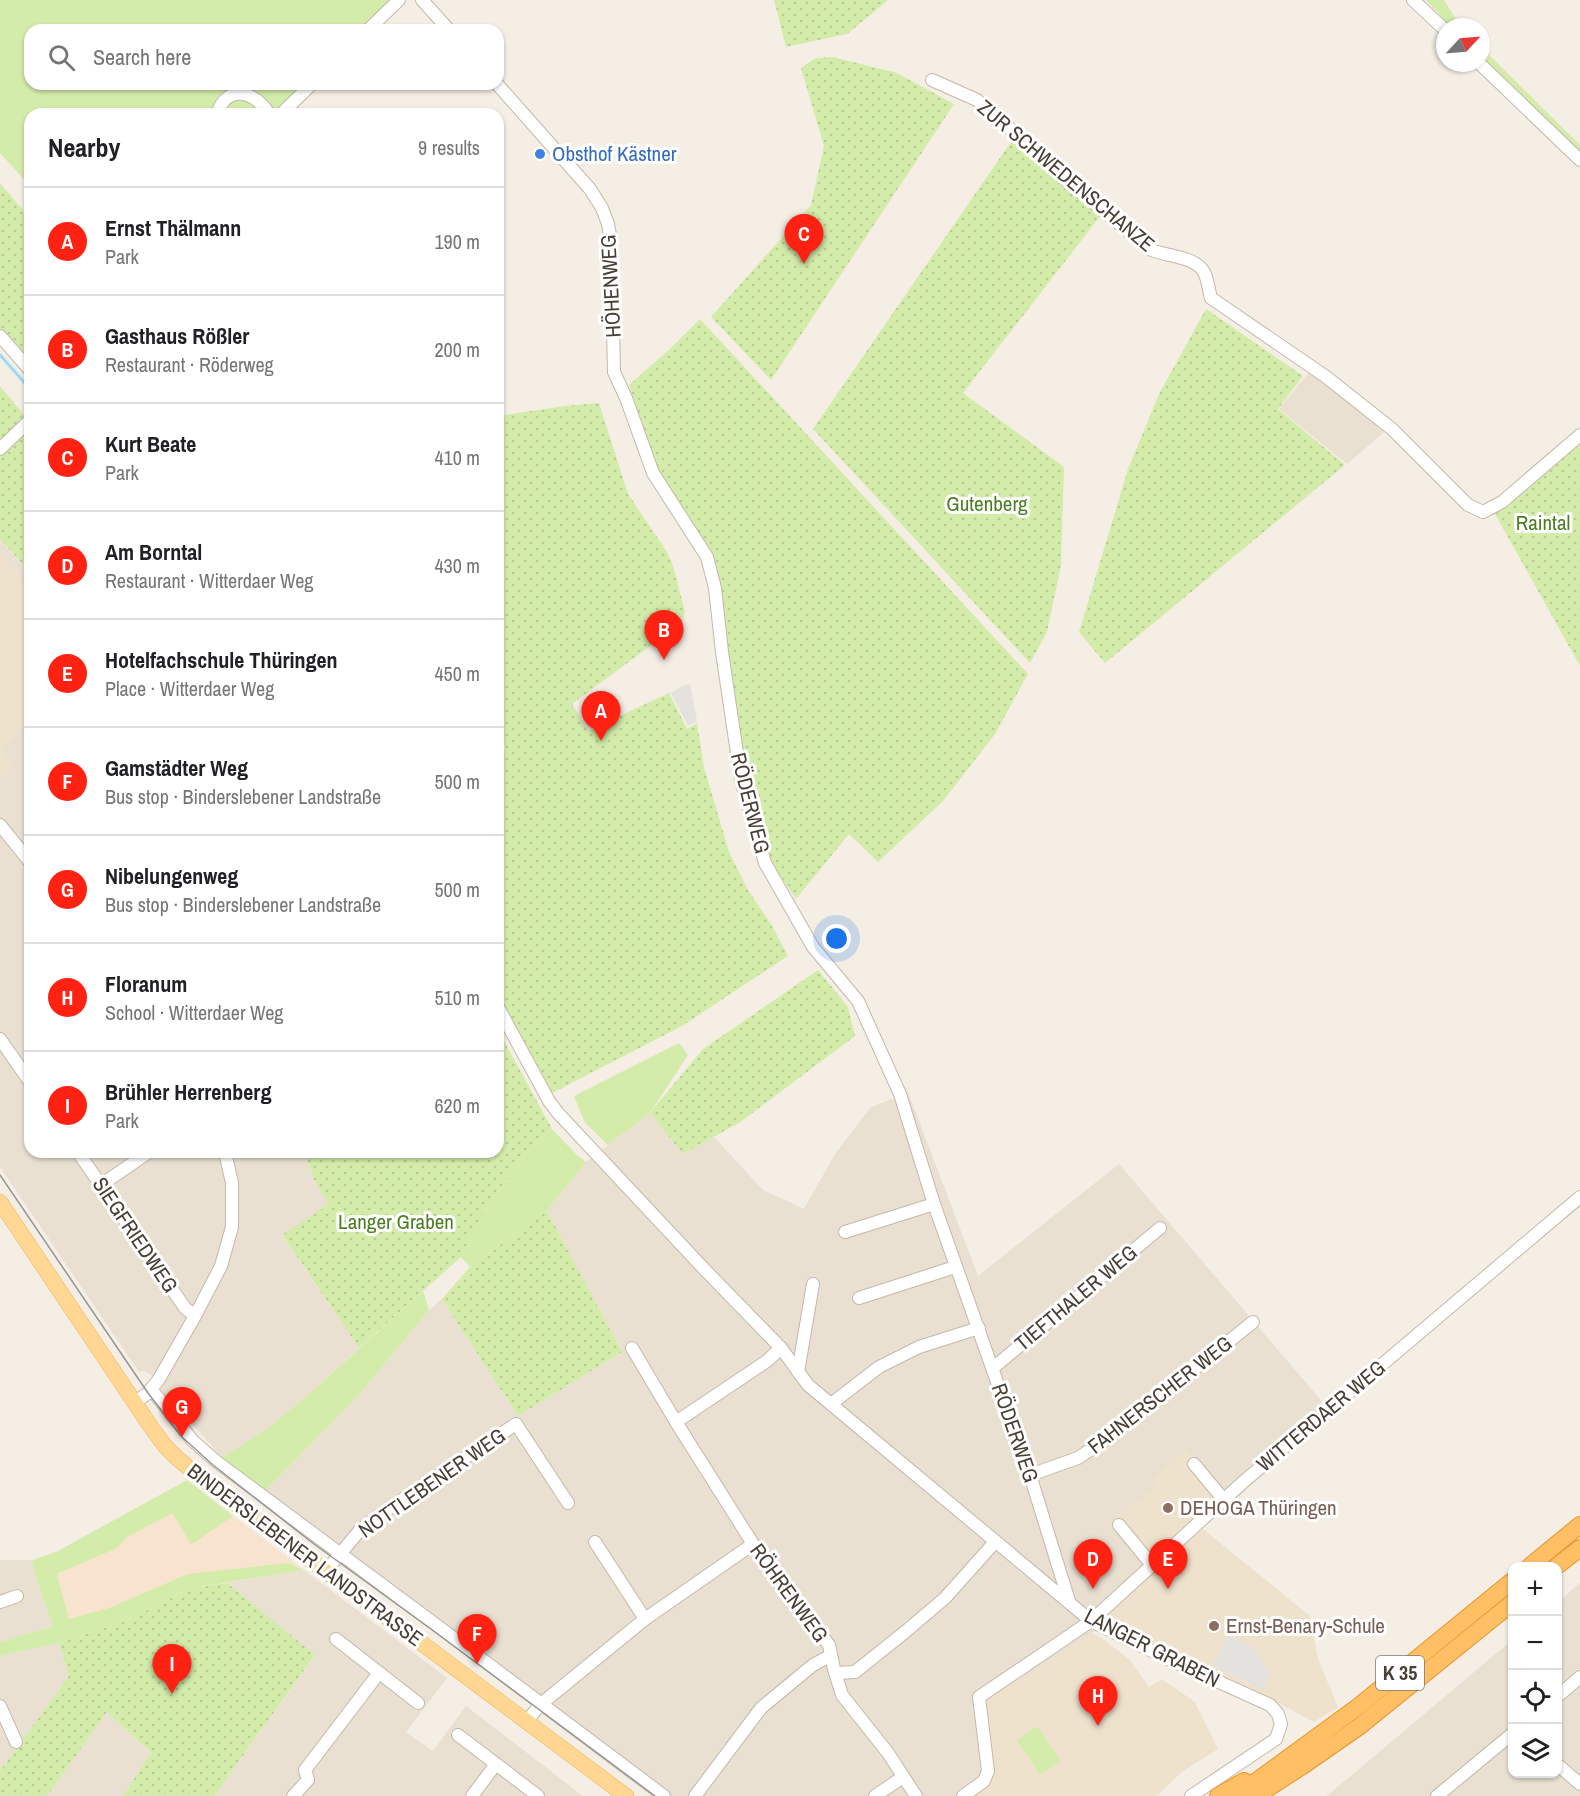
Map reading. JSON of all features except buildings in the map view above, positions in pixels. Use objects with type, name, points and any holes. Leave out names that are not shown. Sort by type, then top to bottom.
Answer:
[{"type":"highway","points":[[1535,1562],[1580,1525]]},
{"type":"highway","points":[[1562,1562],[1580,1548]]},
{"type":"highway","name":"K 35","points":[[1256,1796],[1359,1706],[1508,1584]]},
{"type":"highway","name":"K 35","points":[[1236,1796],[1360,1726],[1508,1606]]},
{"type":"highway","name":"K 35","points":[[1218,1796],[1297,1761]]},
{"type":"highway","name":"K 35","points":[[1274,1796],[1295,1782],[1297,1761]]},
{"type":"main road","name":"BINDERSLEBENER LANDSTRASSE","points":[[0,1202],[134,1403],[165,1446],[178,1459],[626,1796]]},
{"type":"street","points":[[374,24],[399,0]]},
{"type":"street","points":[[422,0],[444,24]]},
{"type":"street","points":[[1413,0],[1436,22]]},
{"type":"street","points":[[1488,72],[1580,160]]},
{"type":"street","name":"ZUR SCHWEDENSCHANZE","points":[[932,80],[977,100],[1064,178],[1149,249],[1197,264],[1204,273],[1211,298],[1325,376],[1392,429],[1468,505],[1483,512],[1502,502],[1580,435]]},
{"type":"street","points":[[287,108],[306,90]]},
{"type":"street","name":"HÖHENWEG","points":[[502,90],[590,189],[602,208],[611,240],[614,372],[619,383]]},
{"type":"street","points":[[219,108],[225,100],[243,93],[250,94],[259,100],[265,108]]},
{"type":"street","points":[[0,336],[24,363]]},
{"type":"street","name":"RÖDERWEG","points":[[619,383],[653,473],[707,557],[715,588],[741,780],[765,863],[813,947],[858,1002],[900,1094],[955,1267],[979,1328],[1030,1475],[1069,1601]]},
{"type":"street","points":[[0,449],[24,426]]},
{"type":"street","points":[[0,825],[24,855]]},
{"type":"street","name":"LANGER GRABEN","points":[[504,1018],[549,1101],[558,1113],[781,1348],[808,1385],[1091,1621],[1270,1705],[1278,1714],[1281,1724],[1276,1739],[1191,1796]]},
{"type":"street","points":[[0,1039],[24,1073]]},
{"type":"street","name":"SIEGFRIEDWEG","points":[[82,1158],[185,1308],[195,1316]]},
{"type":"street","points":[[101,1185],[140,1158]]},
{"type":"street","points":[[134,1403],[152,1389],[159,1379],[220,1266],[232,1227],[232,1183],[226,1158]]},
{"type":"street","name":"WITTERDAER WEG","points":[[963,1796],[984,1781],[988,1771],[979,1697],[1091,1621],[1224,1500],[1580,1197]]},
{"type":"street","points":[[845,1232],[934,1204]]},
{"type":"street","name":"TIEFTHALER WEG","points":[[993,1368],[1160,1228]]},
{"type":"street","points":[[859,1298],[955,1267]]},
{"type":"street","points":[[798,1372],[813,1284]]},
{"type":"street","name":"FAHNERSCHER WEG","points":[[1030,1475],[1078,1458],[1108,1438],[1253,1322]]},
{"type":"street","points":[[831,1404],[879,1367],[919,1347],[979,1328]]},
{"type":"street","name":"RÖHRENWEG","points":[[632,1348],[753,1544],[782,1587],[829,1645],[830,1656],[842,1695],[888,1753],[916,1796]]},
{"type":"street","points":[[676,1422],[767,1361],[781,1348]]},
{"type":"street","name":"BINDERSLEBENER LANDSTRASSE","points":[[152,1389],[193,1441],[217,1462],[664,1796]]},
{"type":"street","name":"NOTTLEBENER WEG","points":[[326,1571],[360,1530],[516,1424],[568,1503]]},
{"type":"street","points":[[1194,1464],[1224,1500]]},
{"type":"street","points":[[1119,1525],[1152,1565]]},
{"type":"street","points":[[595,1542],[645,1619]]},
{"type":"street","points":[[835,1673],[855,1672],[905,1632],[949,1593],[995,1542]]},
{"type":"street","points":[[526,1722],[541,1704],[645,1619],[753,1544]]},
{"type":"street","points":[[0,1602],[17,1596]]},
{"type":"street","points":[[336,1639],[418,1703]]},
{"type":"street","points":[[695,1796],[761,1708],[813,1665],[830,1656]]},
{"type":"street","points":[[293,1796],[308,1780],[305,1770],[379,1673]]},
{"type":"street","points":[[1562,1692],[1580,1677]]},
{"type":"street","points":[[0,1706],[16,1742]]},
{"type":"street","points":[[458,1735],[538,1796]]},
{"type":"street","points":[[1437,1796],[1508,1737]]},
{"type":"street","points":[[472,1796],[496,1764]]},
{"type":"street","points":[[1562,1769],[1580,1784]]},
{"type":"street","points":[[875,1796],[903,1777]]},
{"type":"shaded area","points":[[1310,371],[1384,430],[1347,464],[1279,409]]},
{"type":"shaded area","points":[[0,540],[24,566],[24,1158],[306,1158],[314,1179],[330,1204],[282,1236],[359,1348],[268,1428],[221,1458],[168,1399],[150,1374],[139,1372],[0,1167]]},
{"type":"shaded area","points":[[0,554],[24,580],[24,728],[1,750],[13,766],[0,778]]},
{"type":"shaded area","points":[[690,684],[697,721],[688,726],[671,693]]},
{"type":"shaded area","points":[[908,1092],[978,1276],[1119,1164],[1333,1414],[1114,1605],[1110,1613],[1111,1618],[1092,1633],[987,1701],[994,1772],[990,1782],[972,1796],[671,1796],[264,1492],[359,1395],[429,1310],[442,1299],[518,1416],[622,1352],[547,1211],[586,1162],[650,1113],[683,1154],[714,1137],[763,1190],[804,1209],[835,1154],[870,1108]]},
{"type":"shaded area","name":"DEHOGA Thüringen","points":[[1186,1449],[1223,1493],[1145,1562],[1112,1523],[1156,1486],[1152,1479]]},
{"type":"shaded area","points":[[173,1512],[191,1545],[233,1516],[304,1570],[288,1563],[69,1619],[57,1574],[117,1548],[127,1537]]},
{"type":"shaded area","name":"Ernst-Benary-Schule","points":[[1203,1529],[1310,1616],[1318,1659],[1338,1707],[1314,1722],[1113,1623],[1110,1613],[1114,1605]]},
{"type":"shaded area","points":[[0,1560],[32,1560],[53,1626],[0,1642]]},
{"type":"shaded area","points":[[304,1570],[447,1678],[406,1732],[433,1751],[466,1706],[583,1796],[214,1796],[315,1656],[227,1583]]},
{"type":"shaded area","points":[[1580,1583],[1580,1796],[1327,1796],[1508,1643],[1508,1778],[1562,1778],[1562,1599]]},
{"type":"shaded area","points":[[1092,1633],[1129,1659],[1149,1687],[1162,1679],[1195,1702],[1218,1749],[1182,1772],[1157,1796],[973,1796],[990,1782],[994,1772],[986,1701],[1015,1680],[1020,1681]]},
{"type":"shaded area","points":[[1228,1635],[1253,1647],[1270,1674],[1263,1690],[1213,1666]]},
{"type":"shaded area","points":[[59,1643],[69,1676],[0,1771],[0,1656]]},
{"type":"shaded area","points":[[107,1712],[151,1754],[123,1796],[47,1796]]},
{"type":"green space","points":[[0,0],[393,0],[368,24],[24,24],[24,90],[301,90],[282,108],[24,108],[24,179],[0,153]]},
{"type":"green space","points":[[774,0],[888,0],[847,34],[786,47]]},
{"type":"green space","points":[[1426,0],[1444,0],[1455,18],[1443,18]]},
{"type":"green space","points":[[1490,56],[1580,145],[1580,152],[1490,65]]},
{"type":"green space","points":[[833,57],[897,73],[954,104],[771,380],[711,317],[811,205],[824,146],[801,68],[816,58]]},
{"type":"green space","name":"Gutenberg","points":[[1013,139],[1101,215],[963,393],[1064,467],[1061,565],[1047,632],[1030,663],[813,429]]},
{"type":"green space","points":[[0,183],[24,211],[24,354],[0,328]]},
{"type":"green space","points":[[1206,309],[1303,376],[1278,409],[1345,465],[1105,663],[1079,632],[1128,469],[1160,392]]},
{"type":"green space","points":[[700,319],[1028,674],[995,734],[943,801],[878,862],[849,834],[796,899],[771,862],[745,772],[712,555],[662,480],[629,385]]},
{"type":"green space","points":[[0,386],[24,415],[24,419],[0,444]]},
{"type":"green space","points":[[599,403],[628,494],[667,552],[685,612],[681,623],[572,704],[588,731],[669,693],[687,729],[697,723],[704,767],[729,852],[748,890],[771,924],[788,956],[682,1026],[552,1093],[504,1004],[504,751],[506,749],[504,745],[504,415]]},
{"type":"green space","points":[[24,434],[24,565],[0,539],[0,457]]},
{"type":"green space","name":"Raintal","points":[[1580,440],[1580,666],[1495,514]]},
{"type":"green space","points":[[818,970],[848,1007],[855,1036],[739,1123],[683,1154],[650,1113],[703,1049]]},
{"type":"green space","name":"Langer Graben","points":[[504,1041],[552,1129],[519,1160],[479,1220],[461,1257],[359,1348],[282,1235],[329,1204],[314,1179],[306,1158],[504,1158]]},
{"type":"green space","points":[[679,1043],[688,1055],[650,1113],[608,1145],[585,1123],[574,1096]]},
{"type":"green space","points":[[552,1129],[586,1162],[547,1211],[470,1267],[461,1257],[479,1220],[519,1160]]},
{"type":"green space","points":[[547,1211],[622,1352],[518,1416],[442,1299],[470,1267]]},
{"type":"green space","points":[[423,1291],[429,1310],[359,1395],[264,1492],[221,1458],[268,1428]]},
{"type":"green space","points":[[187,1480],[233,1516],[191,1545],[173,1513],[127,1537],[117,1548],[57,1574],[69,1619],[109,1608],[188,1574],[288,1563],[304,1570],[188,1589],[133,1618],[59,1643],[0,1656],[0,1642],[53,1626],[32,1560],[56,1552]]},
{"type":"green space","points":[[227,1583],[315,1655],[214,1796],[123,1796],[151,1753],[107,1712],[47,1796],[0,1796],[0,1771],[69,1676],[59,1643],[133,1618],[188,1589]]},
{"type":"green space","points":[[1037,1726],[1060,1761],[1040,1775],[1017,1740]]},
{"type":"waterway","points":[[0,355],[24,382]]},
{"type":"tram line","points":[[0,1175],[148,1393],[182,1437],[213,1465],[314,1544],[655,1796]]},
{"type":"place","name":"Obsthof Kästner","points":[[540,154]]},
{"type":"place","name":"Kurt Beate","points":[[804,264]]},
{"type":"place","name":"Gasthaus Rößler","points":[[664,660]]},
{"type":"place","name":"Ernst Thälmann","points":[[601,741]]},
{"type":"place","name":"Nibelungenweg","points":[[182,1437]]},
{"type":"place","name":"DEHOGA Thüringen","points":[[1168,1508]]},
{"type":"place","name":"Am Borntal","points":[[1093,1589]]},
{"type":"place","name":"Hotelfachschule Thüringen","points":[[1168,1589]]},
{"type":"place","name":"Ernst-Benary-Schule","points":[[1214,1626]]},
{"type":"place","name":"Gamstädter Weg","points":[[477,1664]]},
{"type":"place","name":"Brühler Herrenberg","points":[[172,1694]]},
{"type":"place","name":"Floranum","points":[[1098,1726]]}]
